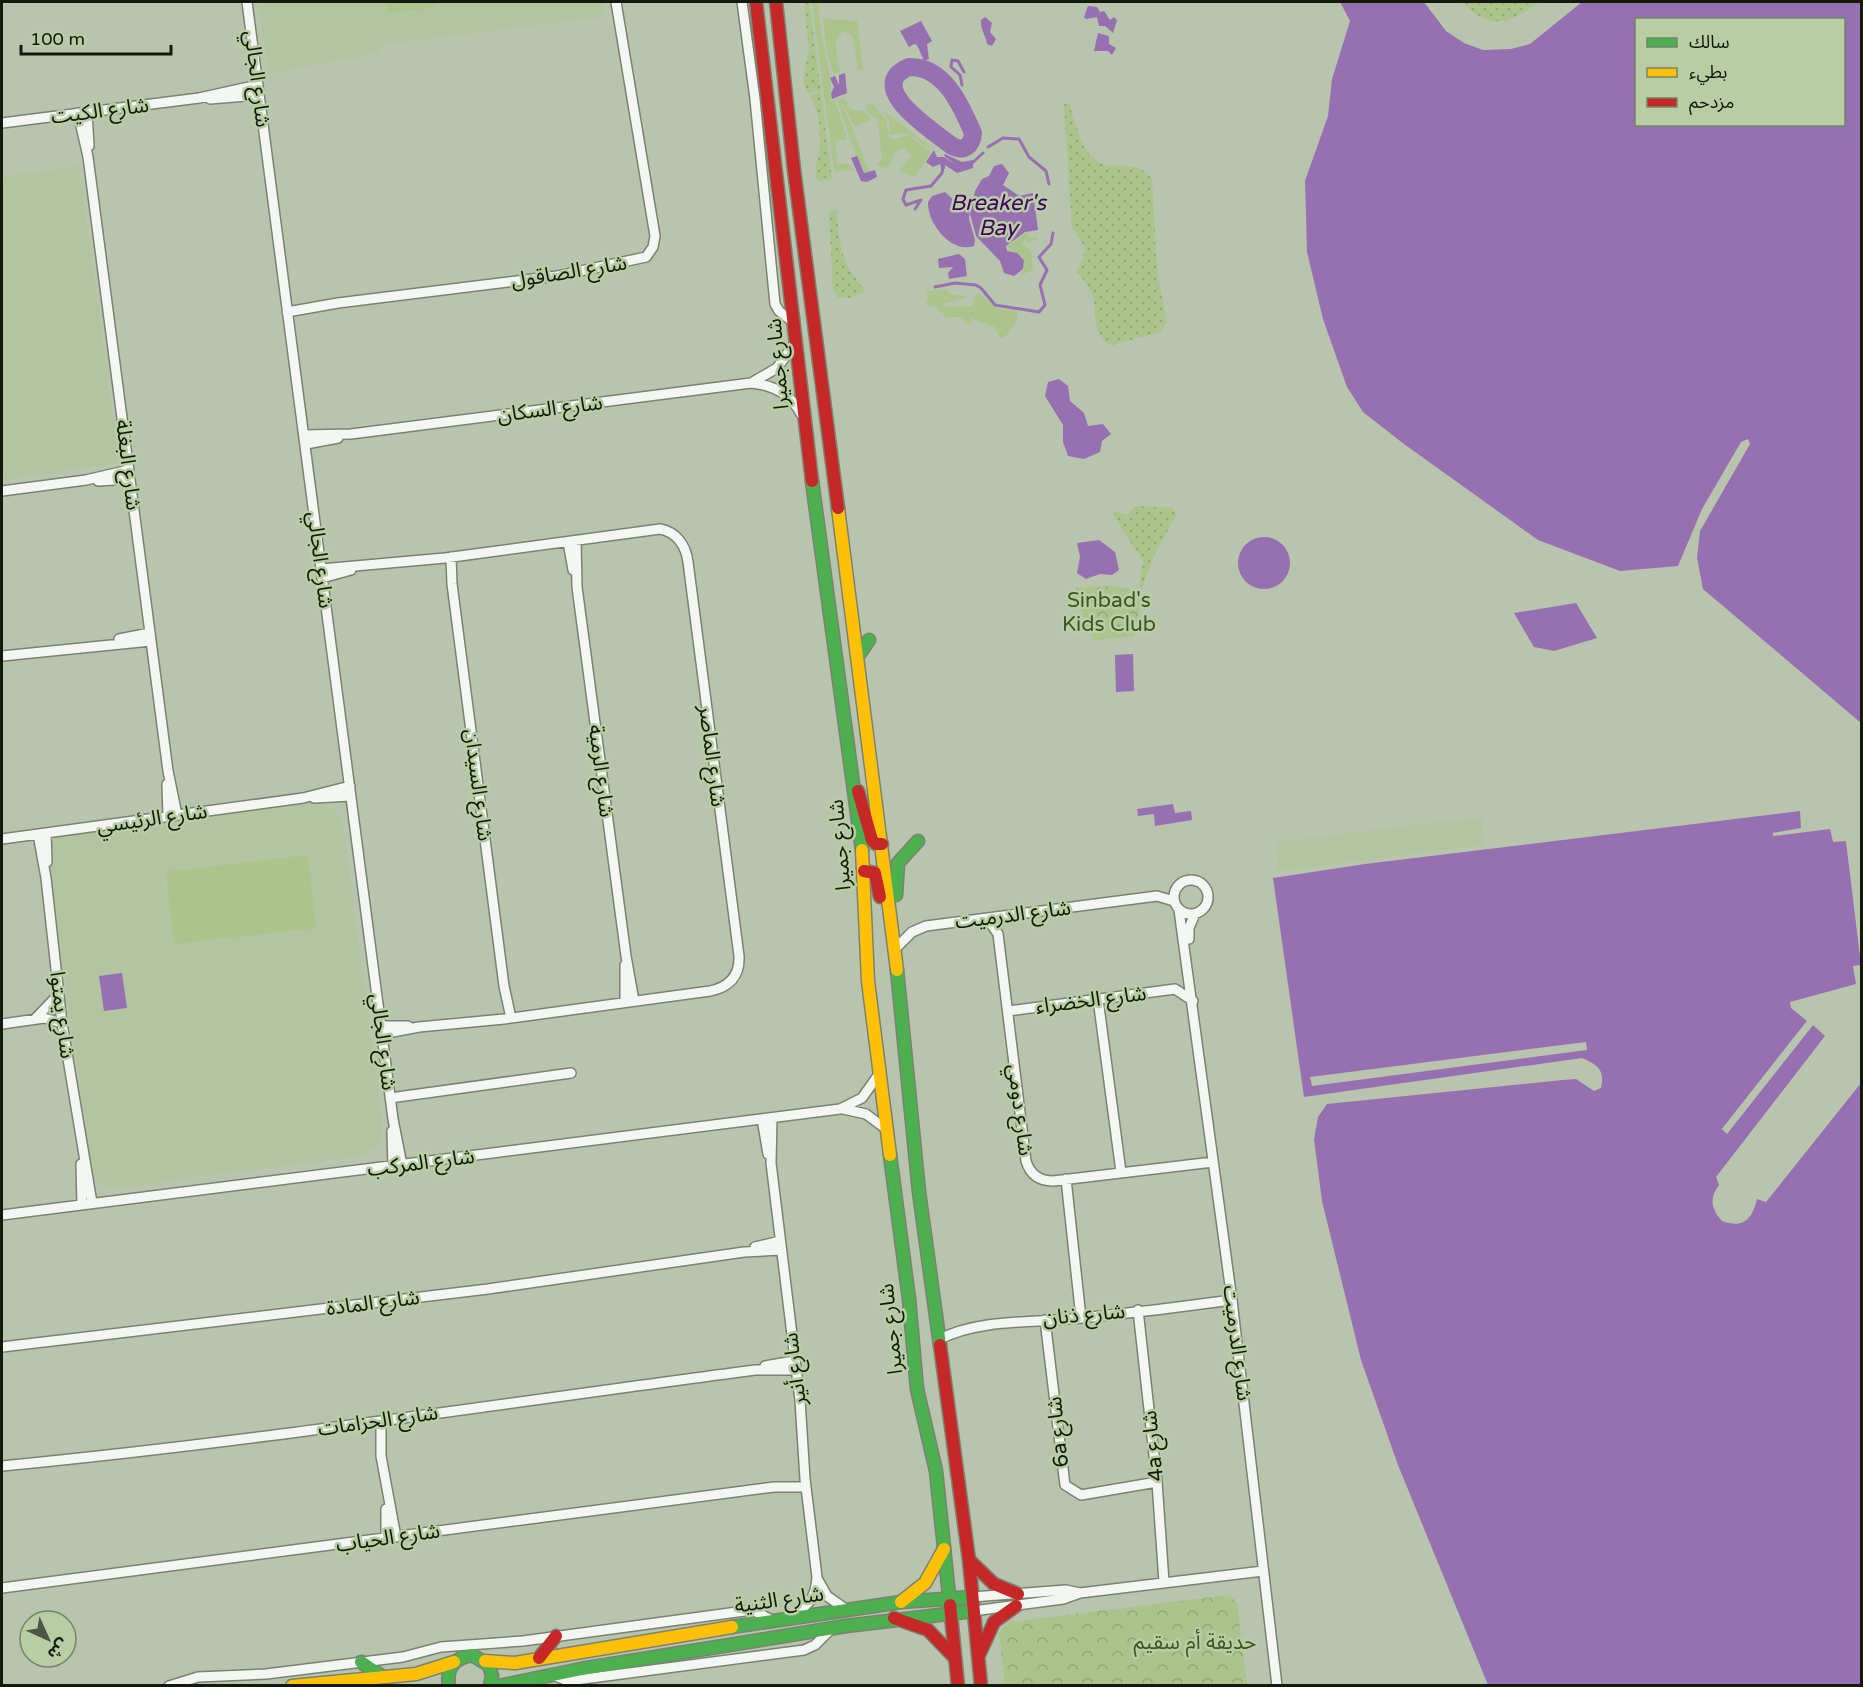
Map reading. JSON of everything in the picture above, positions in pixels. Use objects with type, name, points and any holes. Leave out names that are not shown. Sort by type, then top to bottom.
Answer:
[{"type":"main road","name":"شارع جميرا","points":[[756,2],[794,322],[802,416],[855,787],[864,871],[868,981],[879,1074],[909,1299],[917,1389],[936,1471],[958,1686]]},
{"type":"main road","name":"شارع جميرا","points":[[777,2],[795,170],[893,929],[919,1192],[969,1560],[981,1686]]},
{"type":"main road","points":[[858,656],[869,640]]},
{"type":"main road","points":[[855,787],[865,804],[871,839],[876,844],[882,844]]},
{"type":"main road","points":[[893,929],[897,915],[897,868],[902,856],[918,841]]},
{"type":"main road","points":[[864,871],[871,870],[877,875],[882,912],[893,929]]},
{"type":"main road","points":[[901,1602],[925,1583],[944,1549]]},
{"type":"main road","points":[[969,1560],[994,1584],[1017,1600],[991,1627],[977,1659]]},
{"type":"main road","name":"شارع الثنية","points":[[454,1662],[472,1655],[485,1661],[508,1664],[772,1620],[901,1602],[972,1597]]},
{"type":"main road","name":"شارع الثنية","points":[[499,1686],[550,1674],[894,1618],[973,1611]]},
{"type":"main road","points":[[894,1618],[928,1630],[955,1658]]},
{"type":"main road","points":[[539,1658],[556,1636]]},
{"type":"main road","points":[[485,1661],[491,1671],[490,1686]]},
{"type":"main road","points":[[361,1662],[383,1677]]},
{"type":"main road","points":[[292,1686],[422,1672],[454,1662]]},
{"type":"main road","points":[[449,1686],[448,1675],[454,1662]]},
{"type":"street","name":"شارع الجالي","points":[[247,2],[306,440],[398,1165]]},
{"type":"street","name":"شارع الصاقول","points":[[287,308],[544,278],[633,261],[646,256],[653,247],[655,236],[616,2]]},
{"type":"street","points":[[742,2],[755,99],[775,304],[779,311],[794,322]]},
{"type":"street","name":"شارع الكيت","points":[[2,123],[258,90]]},
{"type":"street","name":"شارع البغلة","points":[[83,113],[172,816]]},
{"type":"street","name":"شارع السكان","points":[[751,383],[777,368],[796,342]]},
{"type":"street","name":"شارع السكان","points":[[306,440],[751,383],[762,384],[782,392],[802,416]]},
{"type":"street","points":[[2,491],[129,475]]},
{"type":"street","name":"شارع الماصر","points":[[322,573],[358,566],[448,557],[660,529],[674,534],[686,551],[739,956],[735,977],[721,988],[507,1019],[381,1030]]},
{"type":"street","name":"شارع الرمية","points":[[572,541],[630,1001]]},
{"type":"street","name":"شارع السيدان","points":[[448,557],[507,1019]]},
{"type":"street","points":[[2,656],[150,637]]},
{"type":"street","name":"شارع الرئيسي","points":[[2,839],[350,791]]},
{"type":"street","name":"شارع يمتوا","points":[[42,834],[62,1023],[82,1153],[87,1203]]},
{"type":"street","name":"شارع الدرميت","points":[[1193,1001],[1196,990],[1188,933],[1195,914],[1205,906],[1208,897],[1206,888],[1200,882],[1190,879],[1180,882],[1174,891],[1193,1001],[1232,1300],[1277,1686]]},
{"type":"street","name":"شارع الدرميت","points":[[895,949],[908,935],[921,927],[1156,896],[1195,914]]},
{"type":"street","points":[[998,934],[1007,916]]},
{"type":"street","name":"شارع دومي","points":[[987,918],[998,934],[1028,1166],[1034,1175],[1042,1180],[1066,1179],[1213,1161]]},
{"type":"street","name":"شارع الخضراء","points":[[1175,989],[1188,973]]},
{"type":"street","name":"شارع الخضراء","points":[[1008,1011],[1175,989],[1193,1001]]},
{"type":"street","points":[[35,1019],[59,994]]},
{"type":"street","points":[[1098,999],[1121,1172]]},
{"type":"street","points":[[2,1024],[47,1018],[62,1023]]},
{"type":"street","points":[[390,1098],[571,1073]]},
{"type":"street","name":"شارع المركب","points":[[840,1109],[862,1098],[879,1074]]},
{"type":"street","name":"شارع المركب","points":[[2,1215],[840,1109],[866,1114],[886,1129]]},
{"type":"street","name":"شارع أنير","points":[[767,1118],[817,1577],[815,1593],[810,1602],[789,1618]]},
{"type":"street","points":[[1066,1179],[1081,1318]]},
{"type":"street","name":"شارع المادة","points":[[2,1347],[488,1289],[780,1245]]},
{"type":"street","name":"شارع ذنان","points":[[938,1340],[957,1332],[1012,1322],[1081,1318],[1232,1300]]},
{"type":"street","name":"4a شارع","points":[[1138,1310],[1157,1482],[1164,1582]]},
{"type":"street","name":"6a شارع","points":[[1046,1320],[1065,1485],[1081,1495],[1157,1482]]},
{"type":"street","name":"شارع الحزامات","points":[[2,1466],[126,1454],[795,1365]]},
{"type":"street","points":[[377,1422],[391,1538]]},
{"type":"street","name":"شارع الحياب","points":[[2,1588],[805,1483]]},
{"type":"street","name":"شارع الثنية","points":[[973,1611],[1066,1590],[1080,1593],[1263,1571]]},
{"type":"street","name":"شارع أنير","points":[[817,1577],[827,1596],[848,1610]]},
{"type":"street","name":"شارع الثنية","points":[[972,1597],[1017,1600]]},
{"type":"street","points":[[169,1686],[198,1677],[266,1674],[403,1657],[441,1647],[556,1636],[752,1610],[759,1611],[772,1620]]},
{"type":"shaded area","points":[[257,2],[603,2],[605,17],[380,45],[381,53],[270,73]]},
{"type":"shaded area","points":[[79,166],[119,463],[2,480],[2,177]]},
{"type":"shaded area","points":[[319,802],[333,809],[340,817],[344,831],[383,1129],[381,1143],[363,1155],[355,1157],[108,1189],[93,1177],[48,854],[49,844],[59,836]]},
{"type":"shaded area","points":[[1481,817],[1484,845],[1279,871],[1276,842]]},
{"type":"green space","points":[[387,2],[435,2],[436,7],[388,13]]},
{"type":"green space","points":[[804,2],[809,2],[821,91],[807,93],[803,77],[809,49]]},
{"type":"green space","points":[[812,2],[818,2],[821,32],[831,82],[831,101],[835,101],[847,139],[836,142],[837,164],[849,164],[853,170],[834,172]]},
{"type":"green space","points":[[1462,2],[1538,2],[1518,16],[1499,21],[1481,17]]},
{"type":"green space","points":[[823,19],[857,21],[863,69],[858,70],[853,36],[845,31],[840,34],[836,44],[840,72],[834,74],[827,54]]},
{"type":"green space","points":[[821,93],[832,179],[819,181],[816,178],[816,164],[820,149],[819,126],[817,112],[809,95]]},
{"type":"green space","points":[[840,98],[869,171],[864,172],[856,156],[837,99]]},
{"type":"green space","points":[[844,98],[850,109],[864,111],[872,120],[854,126],[841,99]]},
{"type":"green space","points":[[871,103],[886,120],[889,137],[894,139],[908,135],[931,152],[915,177],[899,171],[911,156],[904,147],[895,152],[889,166],[882,168],[877,165],[882,158],[877,118],[866,111],[867,105]]},
{"type":"green space","points":[[1069,103],[1085,148],[1095,160],[1109,166],[1138,168],[1152,179],[1157,271],[1167,322],[1161,331],[1154,334],[1111,345],[1100,336],[1091,292],[1077,272],[1086,249],[1072,228],[1064,104]]},
{"type":"green space","points":[[883,110],[930,147],[907,133],[890,135],[889,120]]},
{"type":"green space","points":[[836,210],[846,263],[866,291],[850,298],[838,297],[833,289],[829,211]]},
{"type":"green space","points":[[1028,232],[1028,238],[1037,237],[1037,240],[1027,242],[1025,240],[1021,243],[1031,251],[1033,270],[1021,275],[1025,265],[1023,258],[1007,247]]},
{"type":"green space","points":[[945,289],[950,294],[969,297],[943,304],[943,307],[972,306],[975,295],[979,293],[998,309],[1018,311],[1017,321],[1004,338],[1000,338],[994,326],[974,320],[967,313],[973,322],[970,325],[961,317],[946,317],[937,307],[925,304],[928,300],[926,291]]},
{"type":"green space","points":[[1135,506],[1172,508],[1177,513],[1153,558],[1142,588],[1139,587],[1143,562],[1113,514],[1115,511],[1127,515]]},
{"type":"green space","name":"Sinbad's Kids Club","points":[[1111,586],[1141,592],[1136,636],[1093,640],[1082,614],[1076,588]]},
{"type":"green space","points":[[308,855],[316,928],[174,944],[166,872]]},
{"type":"green space","name":"حديقة أم سقيم","points":[[1229,1595],[1237,1603],[1247,1685],[1005,1685],[999,1633],[1009,1622]]},
{"type":"water","points":[[1340,2],[1424,2],[1446,31],[1464,43],[1483,50],[1511,49],[1530,44],[1582,2],[1861,2],[1861,723],[1703,589],[1697,558],[1700,531],[1750,444],[1748,439],[1741,442],[1702,509],[1678,566],[1620,571],[1538,540],[1363,412],[1347,387],[1323,319],[1307,252],[1305,181],[1328,116],[1332,79],[1350,21]]},
{"type":"water","points":[[1088,6],[1097,7],[1100,12],[1104,11],[1110,20],[1114,17],[1117,20],[1113,33],[1105,26],[1099,26],[1097,17],[1086,19],[1084,17]]},
{"type":"water","points":[[985,17],[992,23],[990,32],[996,39],[992,46],[987,44],[981,26],[981,20]]},
{"type":"water","points":[[921,21],[932,41],[927,44],[929,59],[924,61],[917,45],[909,47],[900,31]]},
{"type":"water","points":[[1098,33],[1109,36],[1109,44],[1116,48],[1112,55],[1108,51],[1094,51]]},
{"type":"water","points":[[845,73],[847,93],[832,99],[831,94],[834,87],[830,78],[835,76],[839,85],[839,75]]},
{"type":"water","points":[[934,150],[937,157],[944,157],[956,165],[944,156],[945,154],[962,162],[973,160],[973,168],[957,173],[945,165],[945,169],[941,168],[940,164],[933,167],[926,162]]},
{"type":"water","points":[[857,156],[864,173],[875,170],[877,177],[867,182],[861,181],[851,158]]},
{"type":"water","name":"Breaker's Bay","points":[[1002,164],[1009,173],[1003,185],[1019,196],[1033,193],[1038,230],[1025,232],[1006,246],[1007,251],[1017,253],[1024,260],[1023,269],[1014,276],[1004,273],[1000,261],[976,236],[970,214],[975,191],[982,179],[989,176],[994,166]]},
{"type":"water","points":[[945,192],[960,206],[966,205],[971,199],[969,219],[975,240],[974,246],[965,247],[949,241],[936,227],[928,202],[932,196]]},
{"type":"water","points":[[959,254],[965,259],[967,276],[949,279],[948,273],[953,267],[939,268],[938,259]]},
{"type":"water","points":[[1059,379],[1068,386],[1070,401],[1084,413],[1088,426],[1103,424],[1111,434],[1102,441],[1100,452],[1084,459],[1068,456],[1063,442],[1063,425],[1045,396],[1048,382]]},
{"type":"water","points":[[1264,537],[1274,539],[1282,545],[1288,553],[1290,563],[1288,573],[1282,581],[1274,587],[1264,589],[1254,587],[1246,581],[1240,573],[1238,563],[1240,553],[1246,545],[1254,539]]},
{"type":"water","points":[[1099,540],[1115,552],[1119,570],[1112,575],[1100,574],[1086,579],[1077,573],[1080,557],[1077,543]]},
{"type":"water","points":[[1576,603],[1597,638],[1554,651],[1534,647],[1514,613]]},
{"type":"water","points":[[1133,654],[1134,691],[1116,692],[1115,655]]},
{"type":"water","points":[[1173,804],[1175,813],[1191,811],[1192,820],[1155,826],[1154,814],[1138,816],[1137,809]]},
{"type":"water","points":[[1800,811],[1801,828],[1773,833],[1773,836],[1830,829],[1833,842],[1846,841],[1861,965],[1853,966],[1856,984],[1790,1002],[1791,1008],[1807,1021],[1722,1129],[1727,1133],[1813,1025],[1825,1036],[1716,1177],[1719,1185],[1714,1194],[1713,1203],[1715,1212],[1722,1221],[1736,1224],[1750,1217],[1757,1199],[1766,1202],[1861,1083],[1861,1685],[1488,1685],[1398,1465],[1361,1360],[1322,1201],[1314,1139],[1318,1117],[1327,1104],[1563,1080],[1576,1079],[1594,1091],[1601,1088],[1601,1072],[1592,1063],[1582,1058],[1304,1097],[1273,878],[1365,864]]},
{"type":"water","points":[[122,973],[127,1008],[104,1011],[99,976]]},
{"type":"pier","points":[[1846,841],[1849,841],[1862,931],[1861,952]]},
{"type":"pier","points":[[1807,1021],[1809,1022],[1726,1129],[1811,1023],[1813,1025],[1727,1134],[1722,1129]]},
{"type":"pier","points":[[1586,1042],[1587,1050],[1312,1086],[1310,1077]]},
{"type":"waterway","points":[[962,85],[960,75],[951,67],[952,60],[958,61],[964,72]]},
{"type":"waterway","points":[[909,67],[921,68],[932,73],[950,89],[973,133],[967,147],[952,146],[906,109],[897,97],[894,86],[897,76],[909,67]]},
{"type":"waterway","points":[[988,147],[1003,138],[1019,139],[1029,157],[1046,171],[1049,184]]},
{"type":"waterway","points":[[971,164],[983,153]]},
{"type":"waterway","points":[[915,209],[921,200],[906,205],[903,199],[906,190],[931,186],[942,173],[943,165]]},
{"type":"waterway","points":[[935,287],[955,283],[976,285],[995,305],[1039,312],[1045,305],[1040,285],[1047,270],[1039,257],[1051,244],[1053,233]]},
{"type":"traffic: fast","points":[[812,481],[862,850]]},
{"type":"traffic: fast","points":[[858,656],[869,640]]},
{"type":"traffic: fast","points":[[896,895],[898,863],[918,841]]},
{"type":"traffic: fast","points":[[897,970],[919,1192],[940,1345]]},
{"type":"traffic: fast","points":[[890,1155],[909,1299],[917,1389],[936,1471],[950,1605]]},
{"type":"traffic: fast","points":[[732,1627],[901,1602],[972,1597]]},
{"type":"traffic: fast","points":[[499,1686],[581,1669],[846,1626],[973,1611]]},
{"type":"traffic: fast","points":[[449,1686],[450,1669],[456,1661],[472,1655],[489,1665],[492,1676],[490,1686]]},
{"type":"traffic: fast","points":[[361,1662],[383,1677]]},
{"type":"traffic: slow","points":[[838,508],[897,970]]},
{"type":"traffic: slow","points":[[862,850],[868,981],[890,1155]]},
{"type":"traffic: slow","points":[[901,1602],[925,1583],[944,1549]]},
{"type":"traffic: slow","points":[[485,1661],[515,1663],[732,1627]]},
{"type":"traffic: slow","points":[[292,1686],[416,1674],[454,1662]]},
{"type":"traffic: jam","points":[[756,2],[812,481]]},
{"type":"traffic: jam","points":[[776,2],[794,170],[838,508]]},
{"type":"traffic: jam","points":[[858,791],[872,840],[876,844],[882,844]]},
{"type":"traffic: jam","points":[[864,871],[875,873],[880,897]]},
{"type":"traffic: jam","points":[[940,1345],[969,1560],[981,1686]]},
{"type":"traffic: jam","points":[[969,1560],[994,1584],[1018,1594]]},
{"type":"traffic: jam","points":[[950,1605],[958,1686]]},
{"type":"traffic: jam","points":[[979,1655],[994,1622],[1016,1606]]},
{"type":"traffic: jam","points":[[894,1618],[928,1630],[955,1658]]},
{"type":"traffic: jam","points":[[539,1658],[556,1636]]}]
